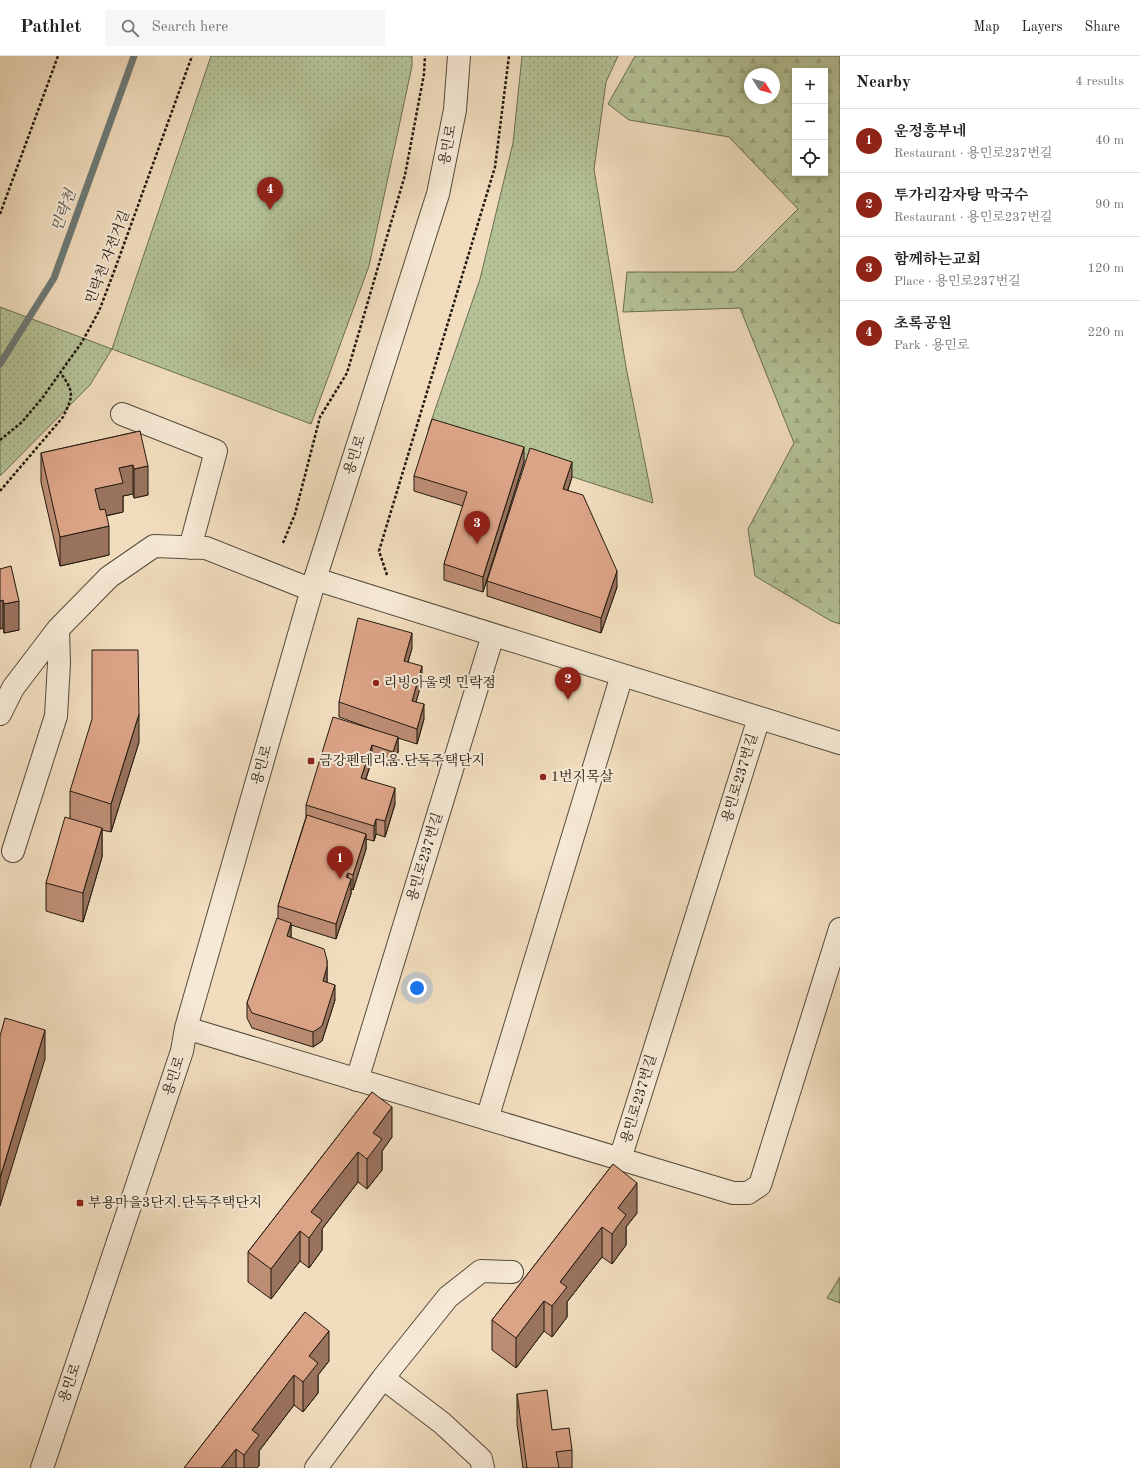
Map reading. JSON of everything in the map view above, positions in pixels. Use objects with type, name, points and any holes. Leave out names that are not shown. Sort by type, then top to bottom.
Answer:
[{"type":"street","name":"용민로","points":[[42,1468],[182,1051],[186,1028],[314,585],[438,194],[455,110],[459,56]]},
{"type":"street","points":[[122,414],[216,452],[190,548]]},
{"type":"street","name":"용민로237번길","points":[[0,714],[13,688],[58,628],[109,577],[154,546],[206,548],[314,585],[493,635],[840,743]]},
{"type":"street","points":[[13,850],[56,716],[59,663],[58,628]]},
{"type":"street","name":"용민로237번길","points":[[357,1080],[493,635]]},
{"type":"street","points":[[487,1119],[622,675]]},
{"type":"street","name":"용민로237번길","points":[[620,1159],[759,718]]},
{"type":"street","name":"용민로237번길","points":[[186,1028],[733,1193],[748,1193],[760,1185],[834,972],[840,929]]},
{"type":"street","points":[[316,1468],[383,1378],[448,1297],[481,1271],[512,1272]]},
{"type":"street","points":[[383,1378],[442,1423],[481,1459],[483,1468]]},
{"type":"path","points":[[0,214],[58,56]]},
{"type":"path","name":"민락천 자전거길","points":[[0,440],[22,422],[43,397],[82,342],[99,311],[192,56]]},
{"type":"path","points":[[283,543],[294,514],[320,416],[347,373],[405,176],[424,74],[425,56]]},
{"type":"path","points":[[387,575],[379,551],[495,167],[509,56]]},
{"type":"path","points":[[0,491],[63,417],[72,397],[68,384],[60,372]]},
{"type":"green space","points":[[211,56],[412,56],[412,66],[369,266],[311,424],[112,349]]},
{"type":"green space","points":[[522,56],[618,56],[606,82],[594,169],[626,367],[653,503],[428,430],[480,279],[513,143]]},
{"type":"green space","points":[[635,56],[840,56],[840,624],[831,621],[755,576],[748,529],[794,443],[740,308],[623,312],[627,272],[735,272],[798,209],[729,137],[629,120],[608,104]]},
{"type":"green space","points":[[0,307],[112,349],[90,385],[0,476]]},
{"type":"green space","points":[[840,1277],[840,1303],[827,1298]]},
{"type":"building","points":[[432,419],[524,447],[483,577],[444,564],[467,492],[414,476]]},
{"type":"building","points":[[140,431],[148,466],[134,469],[133,465],[119,468],[123,483],[95,489],[100,510],[105,509],[109,526],[60,537],[41,453]]},
{"type":"building","points":[[530,448],[572,462],[563,489],[583,495],[617,571],[601,618],[487,581]]},
{"type":"building","points":[[11,566],[19,601],[4,604],[3,600],[0,601],[0,569]]},
{"type":"building","points":[[358,618],[412,633],[404,661],[422,666],[412,701],[424,704],[417,729],[339,702]]},
{"type":"building","points":[[92,650],[138,650],[139,714],[111,804],[70,791],[92,719]]},
{"type":"building","points":[[333,717],[398,737],[393,752],[372,745],[361,778],[395,788],[385,821],[376,819],[374,826],[306,805]]},
{"type":"building","points":[[307,815],[366,834],[353,875],[348,873],[346,877],[351,879],[336,924],[278,906]]},
{"type":"building","points":[[65,817],[102,828],[83,893],[46,883]]},
{"type":"building","points":[[277,918],[291,923],[287,936],[324,949],[327,967],[323,981],[335,985],[322,1026],[313,1032],[252,1013],[247,1003]]},
{"type":"building","points":[[5,1018],[45,1030],[0,1178],[0,1036]]},
{"type":"building","points":[[372,1092],[392,1107],[373,1133],[382,1139],[367,1159],[358,1152],[311,1212],[322,1220],[309,1238],[300,1231],[271,1269],[248,1252]]},
{"type":"building","points":[[613,1164],[637,1183],[618,1208],[626,1215],[612,1234],[602,1227],[560,1282],[567,1287],[552,1306],[544,1301],[516,1338],[492,1320]]},
{"type":"building","points":[[305,1312],[329,1331],[309,1356],[318,1363],[303,1382],[294,1375],[252,1430],[259,1435],[244,1455],[236,1449],[221,1468],[184,1468]]},
{"type":"building","points":[[547,1390],[552,1430],[569,1428],[572,1450],[556,1452],[559,1468],[527,1468],[517,1394]]},
{"type":"waterway","name":"민락천","points":[[0,364],[54,278],[134,56]]},
{"type":"place","name":"초록공원","points":[[270,210]]},
{"type":"place","name":"함께하는교회","points":[[477,544]]},
{"type":"place","name":"리빙아울렛 민락점","points":[[376,683]]},
{"type":"place","name":"투가리감자탕 막국수","points":[[568,700]]},
{"type":"place","name":"금강펜테리움.단독주택단지","points":[[311,761]]},
{"type":"place","name":"1번지목살","points":[[543,777]]},
{"type":"place","name":"운정흥부네","points":[[340,879]]},
{"type":"place","name":"부용마을3단지.단독주택단지","points":[[80,1203]]}]
